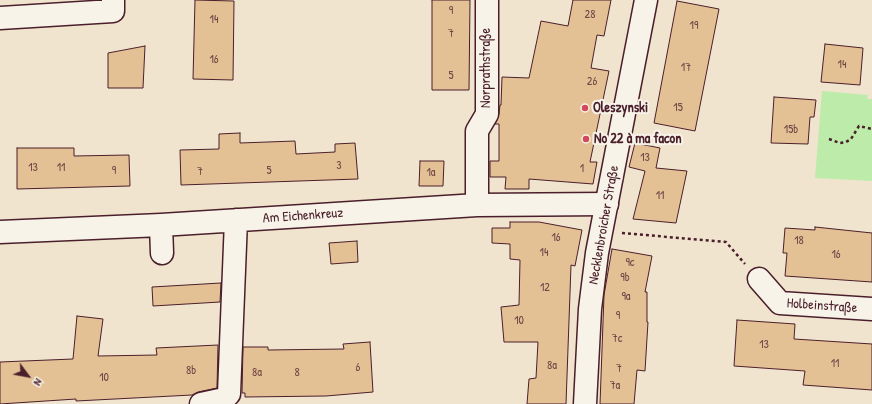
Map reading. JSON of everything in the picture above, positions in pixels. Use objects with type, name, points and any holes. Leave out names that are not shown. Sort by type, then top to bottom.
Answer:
[{"type":"street","points":[[0,18],[113,11],[113,0]]},
{"type":"street","name":"Norprathstraße","points":[[477,205],[477,131],[487,114],[487,0]]},
{"type":"street","name":"Necklenbroicher Straße","points":[[585,404],[590,309],[601,232],[646,0]]},
{"type":"street","name":"Am Eichenkreuz","points":[[0,232],[161,225],[477,205],[607,204]]},
{"type":"street","points":[[201,404],[224,399],[229,394],[236,220]]},
{"type":"street","points":[[161,225],[162,253]]},
{"type":"street","name":"Holbeinstraße","points":[[759,279],[780,303],[872,309]]},
{"type":"path","points":[[829,139],[840,143],[846,142],[851,139],[860,126],[872,129]]},
{"type":"path","points":[[601,232],[726,242],[759,279]]},
{"type":"green space","points":[[822,91],[868,95],[867,99],[872,99],[872,181],[815,178]]},
{"type":"building","points":[[195,0],[234,1],[233,80],[193,79]]},
{"type":"building","points":[[432,0],[470,0],[469,90],[432,90]]},
{"type":"building","points":[[573,0],[611,0],[604,36],[597,35],[591,68],[609,71],[590,162],[597,162],[593,184],[529,179],[529,189],[505,189],[506,177],[490,177],[490,161],[499,161],[499,124],[495,124],[501,105],[502,77],[529,78],[541,21],[568,26]]},
{"type":"building","points":[[677,1],[719,9],[695,131],[654,123]]},
{"type":"building","points":[[825,44],[863,48],[860,85],[821,82]]},
{"type":"building","points":[[145,46],[143,88],[108,88],[108,53]]},
{"type":"building","points":[[774,97],[816,100],[814,117],[810,117],[808,144],[771,143]]},
{"type":"building","points":[[240,133],[240,143],[295,141],[296,154],[335,152],[335,144],[355,143],[358,179],[181,185],[180,150],[219,149],[219,134]]},
{"type":"building","points":[[635,143],[660,148],[656,168],[687,171],[676,223],[633,219],[645,171],[629,167]]},
{"type":"building","points":[[17,148],[74,148],[74,156],[129,155],[130,186],[17,189]]},
{"type":"building","points":[[420,161],[444,161],[443,186],[419,186]]},
{"type":"building","points":[[510,222],[539,222],[582,230],[575,266],[571,265],[566,404],[527,404],[529,379],[536,378],[538,342],[504,342],[501,307],[519,305],[520,260],[510,259],[510,244],[492,243],[492,228],[510,228]]},
{"type":"building","points":[[815,227],[872,233],[872,282],[785,276],[787,253],[783,253],[785,228],[815,230]]},
{"type":"building","points":[[357,241],[358,262],[331,264],[329,243]]},
{"type":"building","points":[[612,249],[652,256],[645,292],[647,292],[648,322],[645,371],[637,370],[634,404],[600,404],[604,295]]},
{"type":"building","points":[[221,283],[220,302],[153,306],[152,287]]},
{"type":"building","points":[[77,316],[103,319],[98,356],[157,355],[156,348],[218,345],[217,388],[198,392],[192,395],[76,401],[76,399],[0,404],[0,362],[73,359]]},
{"type":"building","points":[[737,320],[795,324],[794,339],[872,344],[872,390],[803,385],[805,371],[734,366]]},
{"type":"building","points":[[370,342],[373,392],[326,396],[245,397],[245,393],[242,393],[243,347],[268,347],[268,350],[344,349],[343,344]]},
{"type":"place","name":"Oleszynski","points":[[585,108]]},
{"type":"place","name":"No 22 à ma facon","points":[[586,139]]}]
